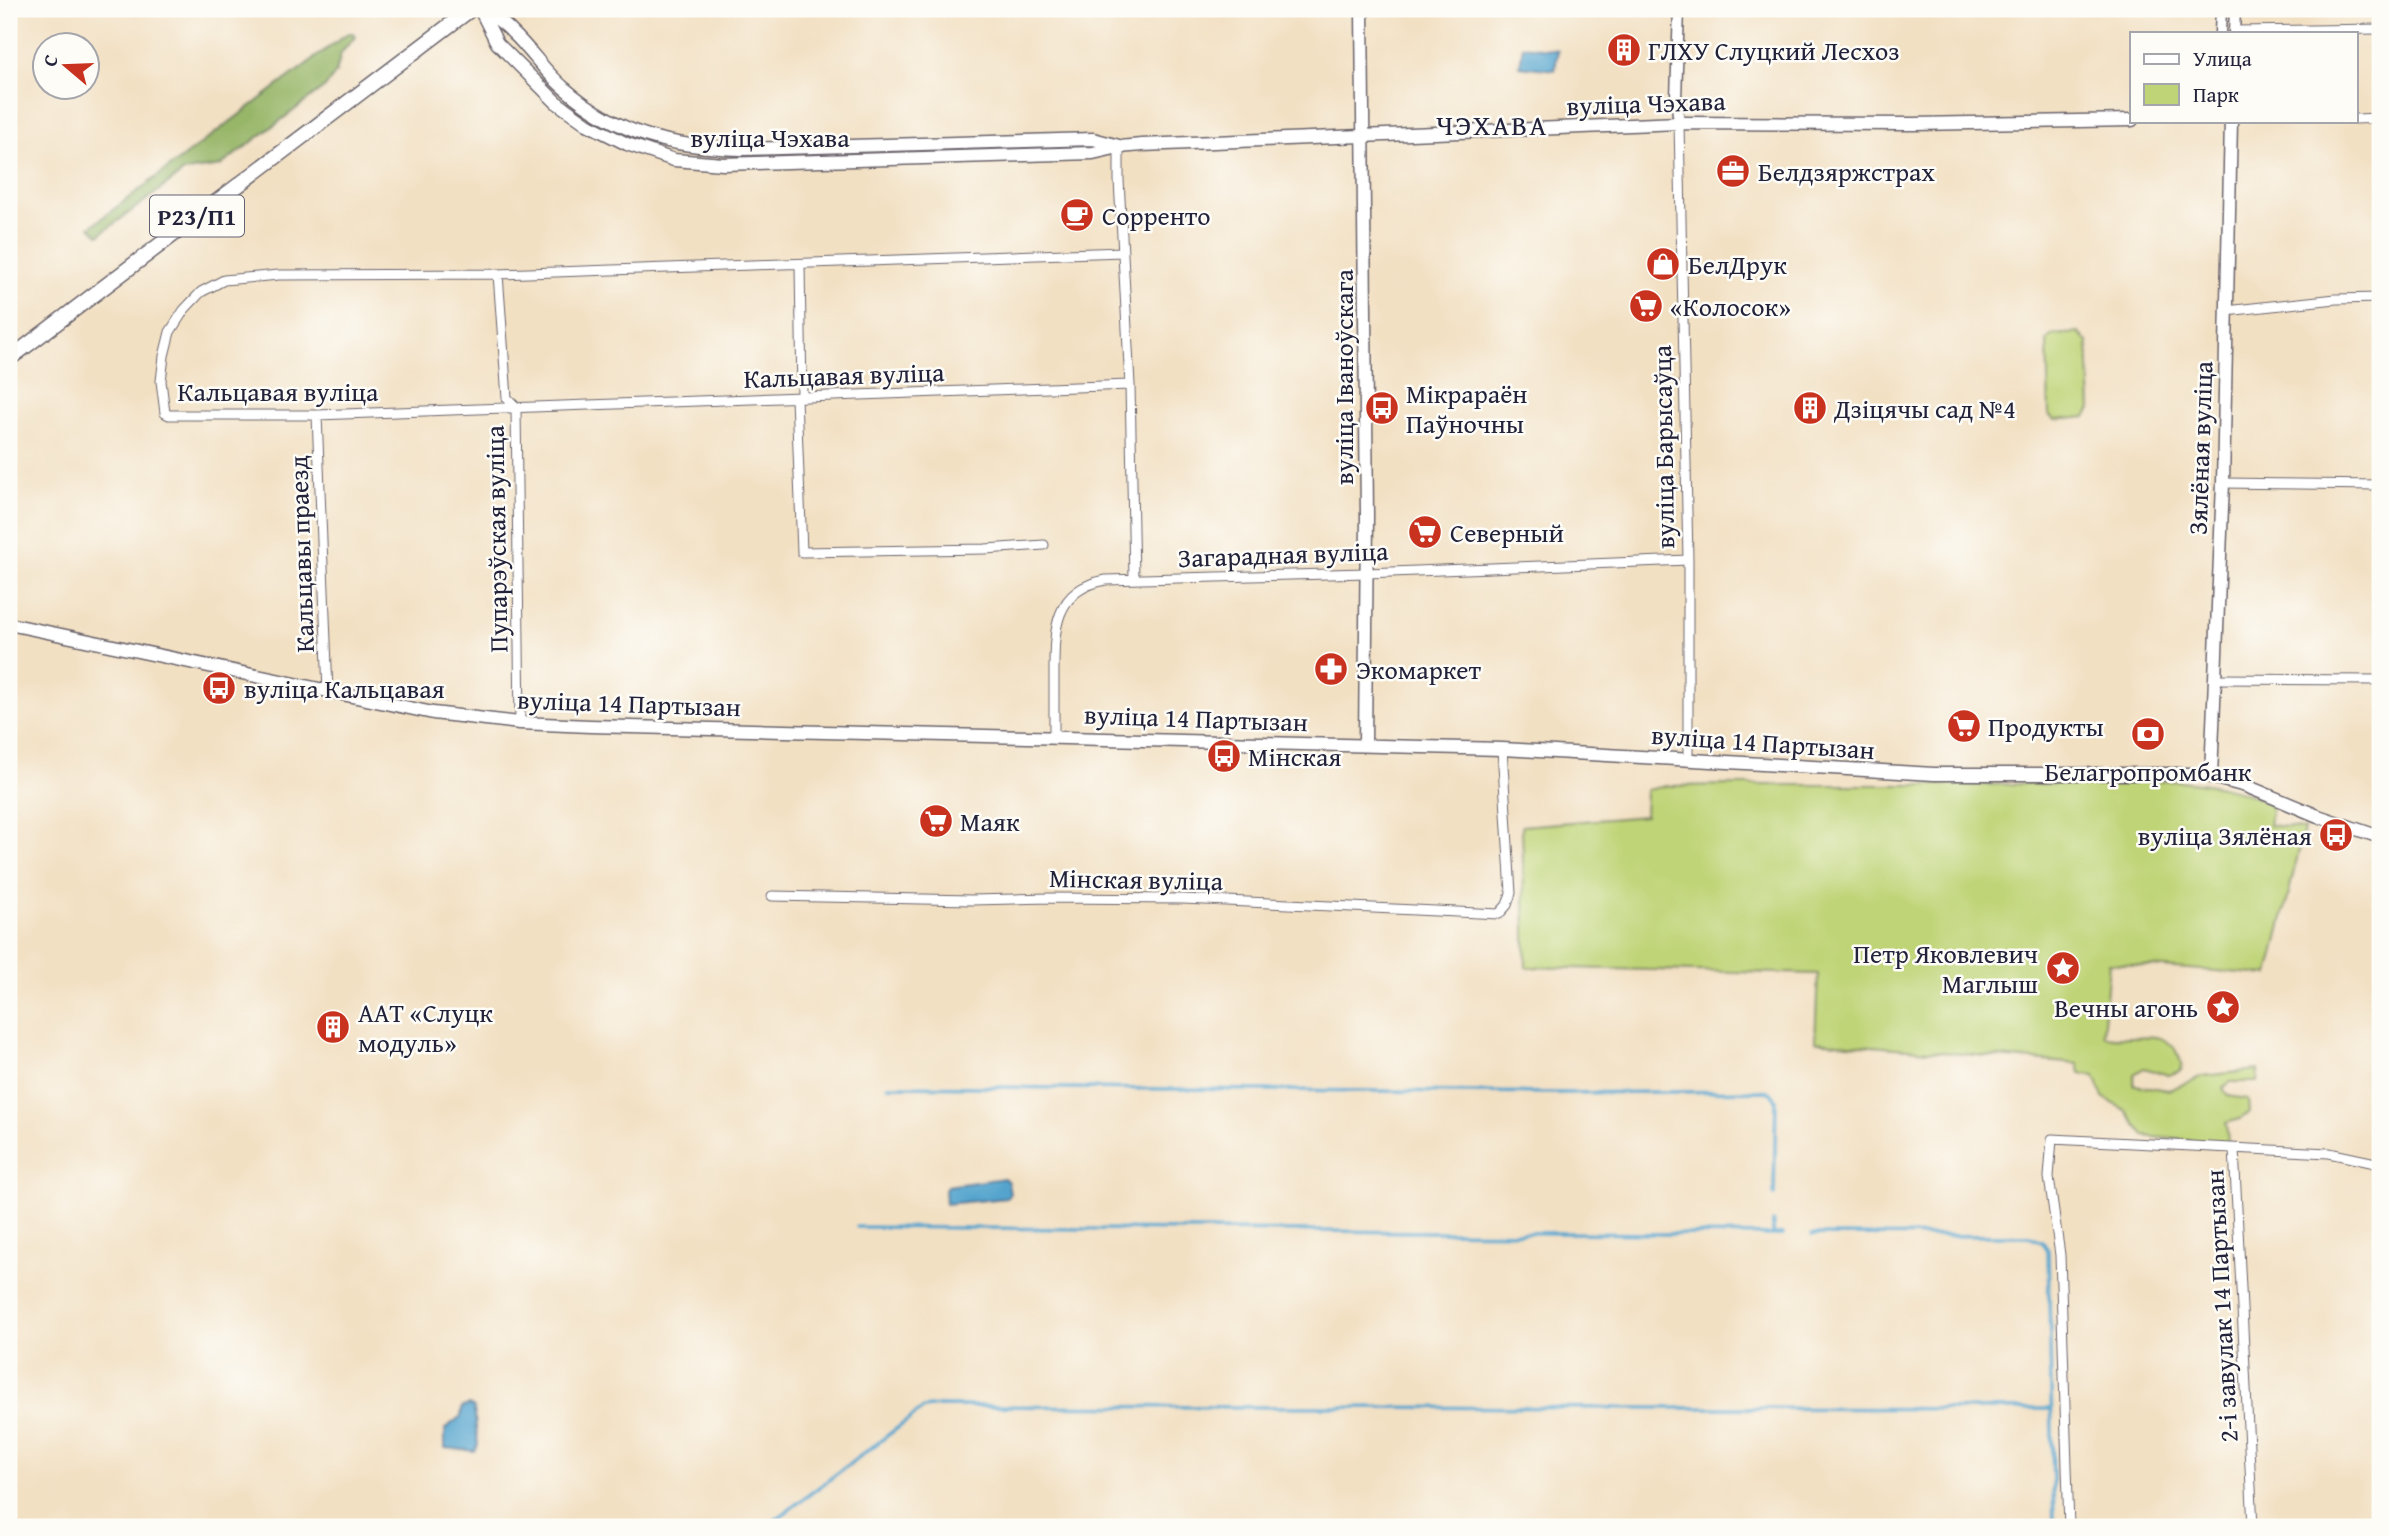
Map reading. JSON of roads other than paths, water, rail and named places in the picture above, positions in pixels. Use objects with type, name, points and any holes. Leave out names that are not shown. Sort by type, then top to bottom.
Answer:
[{"type":"main road","name":"Р23/П1","points":[[9,359],[471,9]]},
{"type":"main road","name":"вуліца Чэхава","points":[[482,9],[512,31],[563,87],[600,115],[629,130],[666,141],[700,148],[742,149],[1093,139],[1119,147]]},
{"type":"main road","name":"вуліца Чэхава","points":[[482,9],[497,43],[556,102],[587,124],[627,144],[674,160],[723,164],[1093,153],[1119,147],[1679,123],[1914,124],[2130,120]]},
{"type":"main road","name":"вуліца Іваноўскага","points":[[1362,9],[1367,573],[1365,745]]},
{"type":"main road","name":"Зялёная вуліца","points":[[2211,776],[2223,483],[2231,122]]},
{"type":"main road","name":"вуліца 14 Партызан","points":[[9,624],[433,713],[520,723],[1502,749],[1934,775],[2211,776],[2246,786],[2318,816],[2380,837]]},
{"type":"street","name":"вуліца Барысаўца","points":[[1679,9],[1676,98],[1679,123],[1688,560],[1688,759]]},
{"type":"street","points":[[2220,32],[2221,9]]},
{"type":"street","points":[[2235,9],[2234,32],[2380,29]]},
{"type":"street","points":[[2358,119],[2380,118]]},
{"type":"street","points":[[1119,147],[1130,385],[1134,579]]},
{"type":"street","name":"Кальцавая вуліца","points":[[1123,252],[498,274],[242,277],[225,280],[201,292],[184,310],[170,332],[163,356],[161,381],[165,413],[169,415],[317,415],[1130,385]]},
{"type":"street","points":[[800,264],[802,552],[985,549],[1044,545]]},
{"type":"street","name":"Пупарэўская вуліца","points":[[498,274],[507,398],[516,407],[520,723]]},
{"type":"street","points":[[2226,312],[2336,299],[2380,298]]},
{"type":"street","name":"Кальцавы праезд","points":[[317,415],[328,692]]},
{"type":"street","points":[[2223,483],[2380,485]]},
{"type":"street","name":"Загарадная вуліца","points":[[1054,737],[1054,634],[1060,613],[1069,599],[1094,582],[1688,560]]},
{"type":"street","points":[[2215,679],[2380,680]]},
{"type":"street","name":"Мінская вуліца","points":[[772,895],[972,900],[1183,899],[1499,914],[1507,905],[1511,893],[1502,749]]},
{"type":"street","name":"2-і завулак 14 Партызан","points":[[2069,1527],[2060,1255],[2049,1177],[2052,1139],[2234,1149],[2253,1527]]},
{"type":"street","points":[[2234,1149],[2329,1153],[2380,1164]]},
{"type":"water","points":[[1523,46],[1558,50],[1555,70],[1520,66]]},
{"type":"water","points":[[1004,1178],[1008,1182],[1010,1193],[1007,1198],[946,1204],[947,1186]]},
{"type":"water","points":[[469,1405],[474,1408],[478,1445],[475,1451],[445,1448],[445,1429],[461,1416],[462,1407]]},
{"type":"waterway","points":[[888,1086],[1558,1093],[1764,1091],[1770,1092],[1776,1099],[1774,1195]]},
{"type":"waterway","points":[[1773,1222],[1773,1235]]},
{"type":"waterway","points":[[857,1227],[1783,1235]]},
{"type":"waterway","points":[[1812,1235],[2029,1236],[2042,1241],[2048,1250],[2054,1527]]},
{"type":"waterway","points":[[766,1527],[924,1408],[938,1406],[2052,1409]]},
{"type":"place","name":"ГЛХУ Слуцкий Лесхоз","points":[[1624,50]]},
{"type":"place","name":"Белдзяржстрах","points":[[1733,171]]},
{"type":"place","name":"Сорренто","points":[[1077,215]]},
{"type":"place","name":"БелДрук","points":[[1663,264]]},
{"type":"place","name":"«Колосок»","points":[[1646,306]]},
{"type":"place","name":"Мікрараён Паўночны","points":[[1382,408]]},
{"type":"place","name":"Дзіцячы сад №4","points":[[1810,408]]},
{"type":"place","name":"Северный","points":[[1425,532]]},
{"type":"place","name":"Экомаркет","points":[[1331,669]]},
{"type":"place","name":"вуліца Кальцавая","points":[[219,688]]},
{"type":"place","name":"Продукты","points":[[1964,726]]},
{"type":"place","name":"Белагропромбанк","points":[[2148,734]]},
{"type":"place","name":"Мінская","points":[[1224,756]]},
{"type":"place","name":"Маяк","points":[[936,821]]},
{"type":"place","name":"вуліца Зялёная","points":[[2336,835]]},
{"type":"place","name":"Петр Яковлевич Маглыш","points":[[2063,968]]},
{"type":"place","name":"Вечны агонь","points":[[2223,1007]]},
{"type":"place","name":"ААТ «Слуцк модуль»","points":[[333,1027]]},
{"type":"district","name":"ЧЭХАВА","points":[[1492,124]]}]
